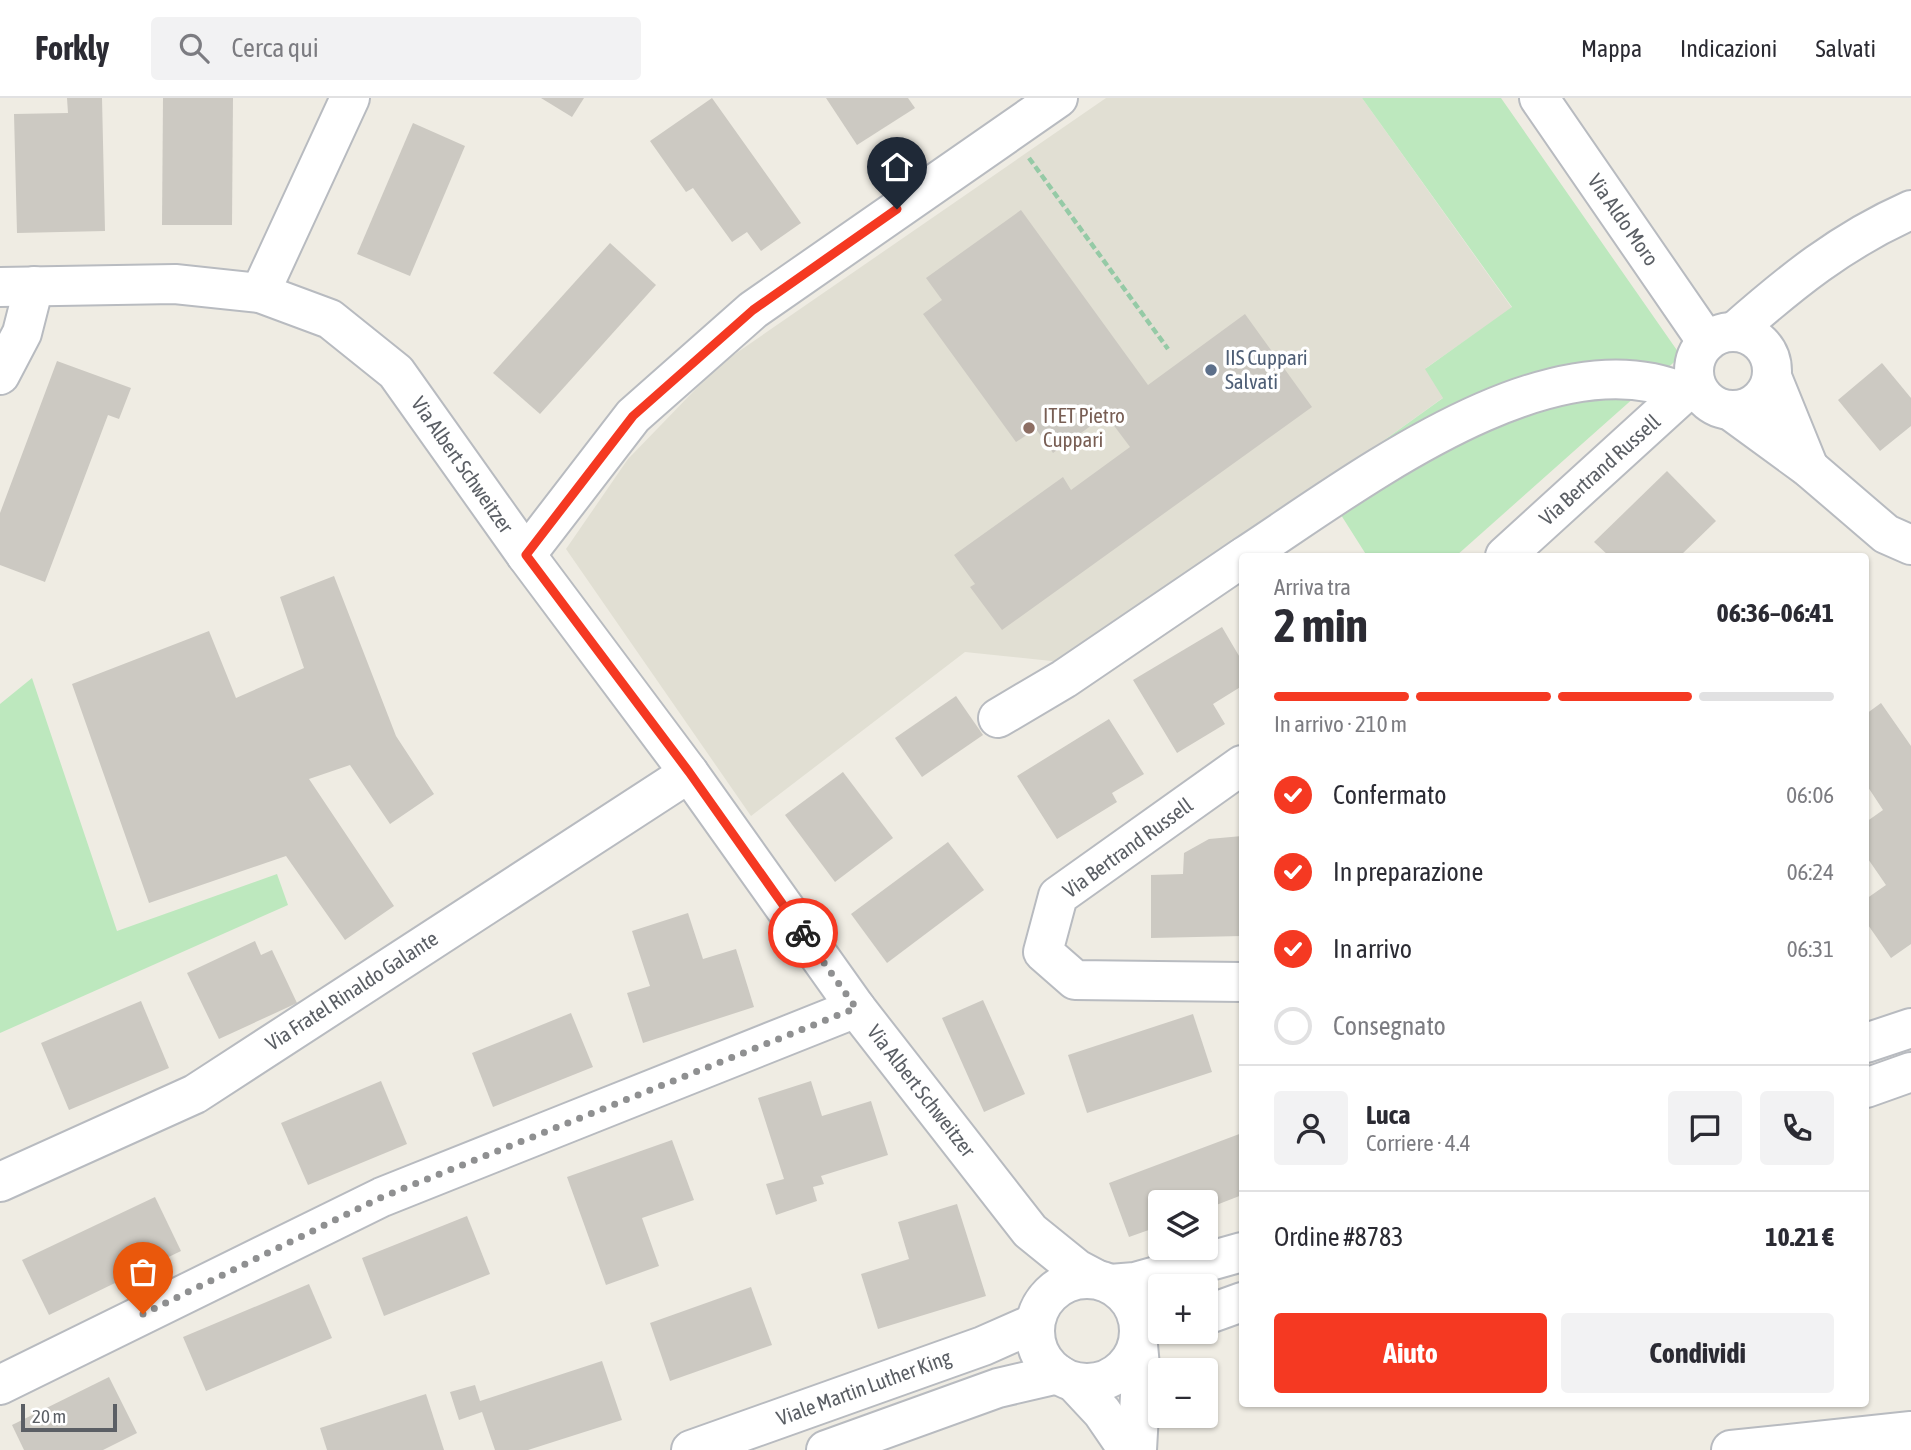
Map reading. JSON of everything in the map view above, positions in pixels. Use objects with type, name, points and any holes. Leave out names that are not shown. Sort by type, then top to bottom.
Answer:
[{"type":"street","points":[[260,293],[350,98]]},
{"type":"street","points":[[526,555],[633,416],[753,310],[1058,98]]},
{"type":"street","name":"Via Aldo Moro","points":[[1539,98],[1721,337],[1755,339],[1771,366],[1809,468]]},
{"type":"street","points":[[1250,553],[1455,424],[1522,397],[1572,384],[1615,379],[1690,388],[1695,361],[1721,337],[1800,274],[1877,225],[1911,209]]},
{"type":"street","points":[[1731,411],[1754,405],[1769,388],[1771,366],[1800,274]]},
{"type":"street","name":"Via Albert Schweitzer","points":[[17,286],[175,284],[260,293],[330,319],[396,372],[526,555],[689,772],[856,1008],[1030,1231],[1077,1269],[1103,1281]]},
{"type":"street","points":[[0,375],[22,333],[17,286]]},
{"type":"street","name":"Via Aldo Moro","points":[[1690,388],[1709,402],[1731,411],[1809,468],[1886,534],[1911,545]]},
{"type":"street","name":"Via Bertrand Russell","points":[[1508,553],[1690,388]]},
{"type":"street","points":[[998,718],[1065,679],[1239,560]]},
{"type":"street","name":"Via Bertrand Russell","points":[[1239,767],[1058,896],[1043,952],[1075,980],[1239,982]]},
{"type":"street","name":"Via Fratel Rinaldo Galante","points":[[0,1182],[195,1094],[689,772]]},
{"type":"street","points":[[0,1385],[382,1197],[856,1008]]},
{"type":"street","points":[[1869,1042],[1911,1028]]},
{"type":"street","points":[[1869,1087],[1911,1072]]},
{"type":"street","name":"Via Albert Schweitzer","points":[[1030,1231],[1044,1280],[1038,1315]]},
{"type":"street","name":"Viale Martin Luther King","points":[[691,1450],[983,1346],[1038,1315],[1050,1294],[1063,1284],[1079,1279],[1135,1282],[1239,1253]]},
{"type":"street","points":[[1103,1281],[1130,1300],[1146,1338],[1137,1450]]},
{"type":"street","points":[[1218,1311],[1239,1303]]},
{"type":"street","points":[[1038,1315],[1039,1352],[1102,1412],[1128,1450]]},
{"type":"street","points":[[825,1450],[998,1388],[1066,1378],[1090,1383],[1120,1372],[1146,1338]]},
{"type":"street","points":[[1731,1450],[1911,1430]]},
{"type":"path","points":[[1010,131],[1168,349]]},
{"type":"shaded area","name":"ITET Pietro Cuppari","points":[[1106,98],[1362,98],[1512,308],[1426,368],[1444,397],[1322,485],[1061,662],[965,652],[751,816],[566,549],[628,459],[719,365]]},
{"type":"green space","points":[[1362,98],[1501,98],[1681,356],[1459,553],[1365,553],[1322,485],[1443,398],[1425,369],[1512,307]]},
{"type":"green space","points":[[32,678],[117,931],[277,874],[288,905],[0,1033],[0,704]]},
{"type":"building","points":[[67,98],[102,98],[105,231],[17,233],[14,114],[68,113]]},
{"type":"building","points":[[163,98],[233,98],[232,225],[162,225]]},
{"type":"building","points":[[541,98],[584,98],[572,117]]},
{"type":"building","points":[[712,98],[801,223],[761,251],[747,232],[732,242],[693,188],[686,192],[650,141]]},
{"type":"building","points":[[826,98],[908,98],[915,108],[857,145]]},
{"type":"building","points":[[413,123],[465,146],[410,276],[357,254]]},
{"type":"building","points":[[1021,210],[1148,385],[1245,314],[1312,407],[1002,630],[970,587],[975,584],[954,555],[1063,477],[1071,490],[1130,447],[1106,415],[1053,453],[1036,429],[1016,442],[923,314],[942,300],[926,278]]},
{"type":"building","points":[[610,243],[656,285],[540,414],[493,373]]},
{"type":"building","points":[[57,361],[131,388],[119,419],[108,415],[45,582],[0,565],[0,513]]},
{"type":"building","points":[[1882,363],[1911,398],[1911,426],[1880,451],[1838,400]]},
{"type":"building","points":[[1667,471],[1716,521],[1683,553],[1606,553],[1594,542]]},
{"type":"building","points":[[334,576],[396,736],[434,794],[390,824],[350,765],[309,779],[394,906],[345,940],[286,856],[149,903],[72,684],[209,631],[236,698],[304,668],[280,597]]},
{"type":"building","points":[[1222,627],[1239,656],[1239,688],[1213,704],[1225,724],[1177,753],[1133,680]]},
{"type":"building","points":[[956,696],[983,735],[922,777],[895,738]]},
{"type":"building","points":[[1881,703],[1911,746],[1911,944],[1891,958],[1869,926],[1869,897],[1886,885],[1869,860],[1869,820],[1883,810],[1869,789],[1869,712]]},
{"type":"building","points":[[1109,719],[1144,774],[1112,793],[1117,802],[1057,839],[1017,776]]},
{"type":"building","points":[[843,772],[893,838],[835,882],[785,815]]},
{"type":"building","points":[[1239,836],[1239,936],[1151,938],[1151,875],[1183,874],[1184,853],[1209,839]]},
{"type":"building","points":[[948,842],[984,890],[887,963],[851,914]]},
{"type":"building","points":[[688,913],[703,959],[736,949],[754,1007],[643,1043],[627,993],[650,986],[632,931]]},
{"type":"building","points":[[255,941],[261,955],[272,950],[297,1003],[219,1039],[187,973]]},
{"type":"building","points":[[983,1000],[1025,1094],[984,1112],[942,1018]]},
{"type":"building","points":[[141,1001],[169,1068],[69,1110],[41,1043]]},
{"type":"building","points":[[571,1013],[593,1067],[493,1107],[472,1053]]},
{"type":"building","points":[[1193,1014],[1212,1072],[1087,1113],[1068,1055]]},
{"type":"building","points":[[381,1081],[407,1144],[308,1185],[281,1123]]},
{"type":"building","points":[[811,1081],[822,1116],[871,1101],[888,1155],[821,1176],[824,1184],[813,1187],[817,1201],[776,1215],[766,1184],[784,1179],[758,1098]]},
{"type":"building","points":[[1239,1134],[1239,1196],[1218,1204],[1218,1190],[1148,1190],[1148,1230],[1129,1237],[1109,1183]]},
{"type":"building","points":[[672,1140],[694,1200],[642,1218],[659,1266],[606,1285],[567,1177]]},
{"type":"building","points":[[155,1197],[181,1251],[49,1315],[22,1260]]},
{"type":"building","points":[[957,1204],[986,1296],[878,1329],[861,1274],[909,1259],[898,1222]]},
{"type":"building","points":[[467,1216],[490,1274],[384,1316],[362,1258]]},
{"type":"building","points":[[309,1284],[332,1338],[206,1391],[183,1337]]},
{"type":"building","points":[[751,1287],[772,1345],[670,1381],[650,1323]]},
{"type":"building","points":[[602,1361],[622,1420],[528,1450],[495,1450],[482,1412],[459,1420],[450,1392],[475,1385],[480,1401]]},
{"type":"building","points":[[109,1377],[137,1433],[103,1450],[24,1450],[12,1425]]},
{"type":"building","points":[[426,1394],[444,1450],[327,1450],[320,1428]]},
{"type":"way so far","points":[[143,1314],[382,1197],[856,1008],[803,933]]},
{"type":"place","name":"IIS Cuppari Salvati","points":[[1211,370]]},
{"type":"place","name":"ITET Pietro Cuppari","points":[[1029,428]]},
{"type":"route","points":[[803,933],[689,772],[526,555],[633,416],[753,310],[897,209]]}]
